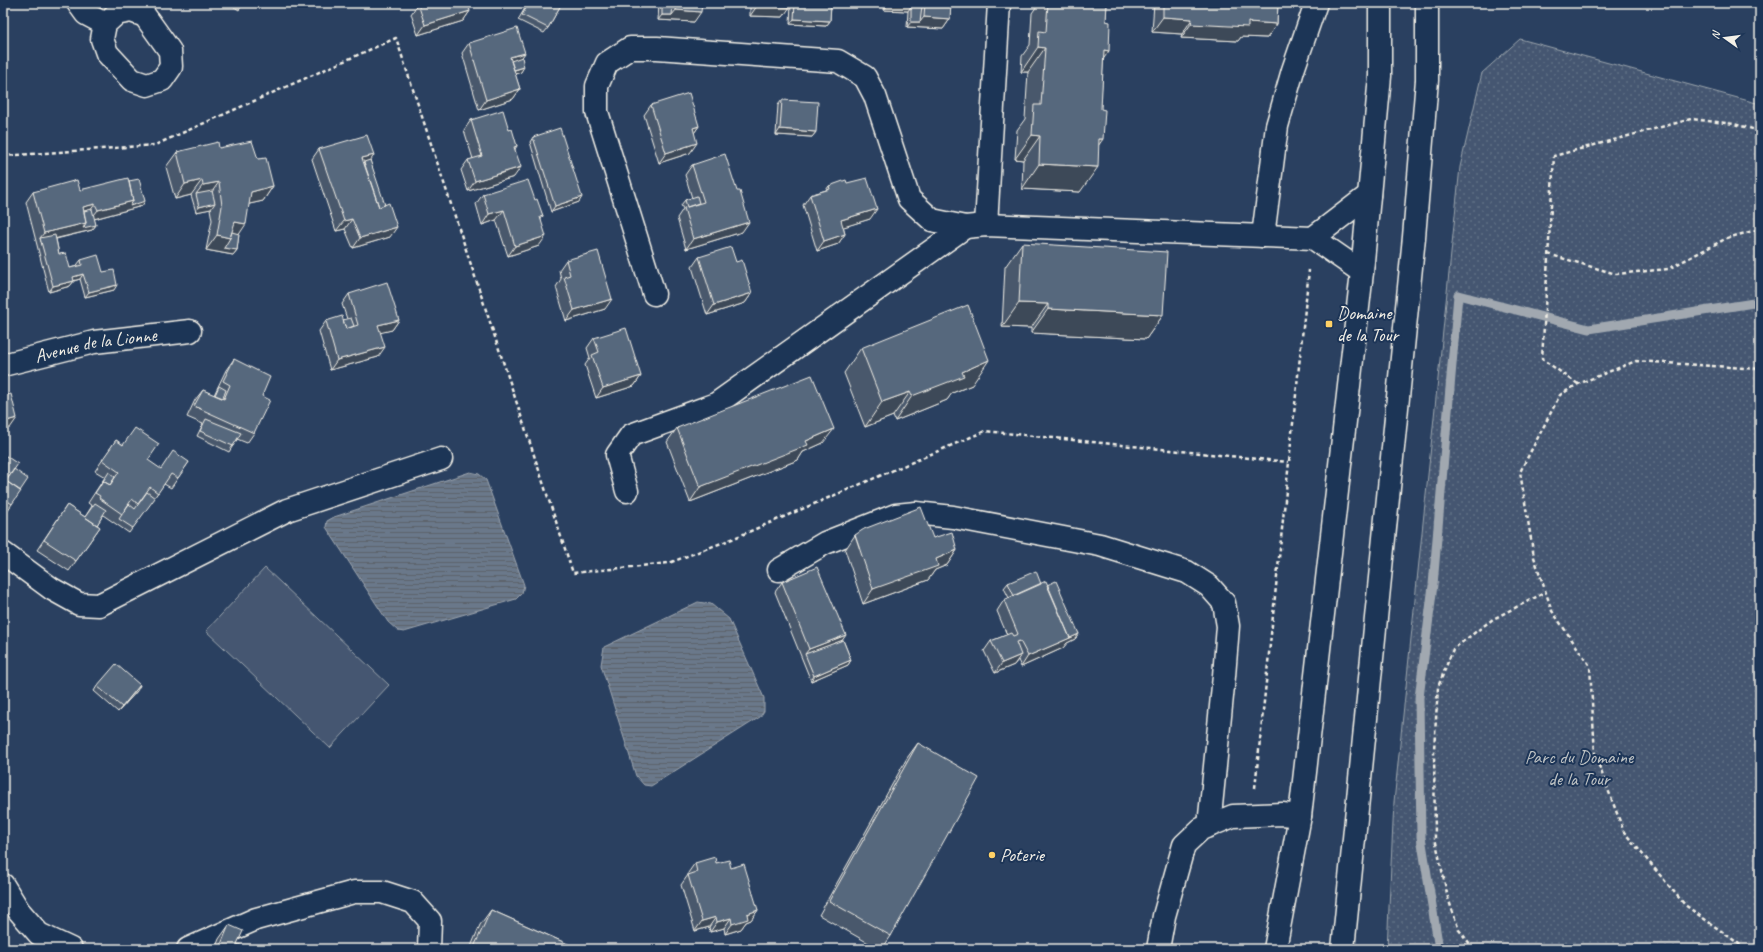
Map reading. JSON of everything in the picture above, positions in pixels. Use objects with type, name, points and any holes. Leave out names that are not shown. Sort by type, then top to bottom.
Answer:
[{"type":"main road","points":[[78,3],[86,14],[105,24]]},
{"type":"main road","points":[[986,225],[999,3]]},
{"type":"main road","points":[[1263,236],[1277,126],[1293,70],[1316,3]]},
{"type":"main road","points":[[1275,949],[1300,816],[1362,272],[1380,76],[1380,3]]},
{"type":"main road","points":[[1343,949],[1414,236],[1427,80],[1427,3]]},
{"type":"main road","points":[[654,294],[597,112],[597,86],[607,63],[630,48],[657,48],[838,61],[865,77],[875,96],[909,199],[932,220],[965,227],[986,225],[1313,238],[1362,272]]},
{"type":"main road","points":[[1313,238],[1369,195]]},
{"type":"main road","points":[[627,491],[616,455],[631,435],[716,404],[965,227]]},
{"type":"main road","name":"Avenue de la Lionne","points":[[3,365],[94,342],[190,331]]},
{"type":"main road","points":[[3,553],[52,589],[79,604],[99,605],[286,510],[441,459]]},
{"type":"main road","points":[[779,570],[825,543],[896,515],[916,513],[953,516],[1100,545],[1187,572],[1208,586],[1224,603],[1228,626],[1209,826]]},
{"type":"main road","points":[[1158,949],[1164,916],[1184,846],[1201,829],[1233,816],[1282,814],[1300,816]]},
{"type":"main road","points":[[3,885],[19,911],[39,934],[71,949]]},
{"type":"main road","points":[[188,949],[256,919],[354,892],[382,892],[413,902],[430,921],[429,949]]},
{"type":"path","points":[[3,156],[155,145],[396,38],[573,574],[670,563],[732,539],[986,431],[1288,462]]},
{"type":"path","points":[[1578,384],[1542,359],[1554,156],[1691,118],[1734,124],[1760,131]]},
{"type":"path","points":[[1548,254],[1616,274],[1668,269],[1727,238],[1760,229]]},
{"type":"path","points":[[1252,816],[1288,462],[1313,238]]},
{"type":"path","points":[[1746,949],[1685,905],[1624,832],[1594,755],[1590,666],[1552,611],[1534,557],[1520,472],[1560,395],[1578,384],[1636,361],[1760,369]]},
{"type":"path","points":[[1474,949],[1459,930],[1448,898],[1435,838],[1434,750],[1438,687],[1453,650],[1493,620],[1546,592]]},
{"type":"green space","name":"Parc du Domaine de la Tour","points":[[1520,39],[1760,104],[1760,949],[1387,949],[1394,802],[1460,167],[1482,73]]},
{"type":"green space","points":[[265,568],[389,685],[330,748],[206,631]]},
{"type":"shaded area","points":[[470,472],[479,474],[486,480],[524,585],[522,593],[516,599],[404,632],[398,631],[388,622],[326,527],[327,521],[334,517]]},
{"type":"shaded area","points":[[698,602],[711,604],[729,619],[764,698],[764,711],[760,717],[651,786],[644,785],[636,776],[601,665],[604,647]]},
{"type":"building","points":[[468,3],[470,11],[425,25],[418,4]]},
{"type":"building","points":[[529,3],[562,3],[548,28],[522,15]]},
{"type":"building","points":[[662,3],[673,3],[672,15],[662,15]]},
{"type":"building","points":[[676,3],[702,3],[701,12],[676,10]]},
{"type":"building","points":[[757,3],[790,3],[790,7],[757,6]]},
{"type":"building","points":[[795,3],[831,3],[830,21],[794,19]]},
{"type":"building","points":[[925,3],[951,3],[950,19],[924,17]]},
{"type":"building","points":[[1048,3],[1107,3],[1106,21],[1110,22],[1109,51],[1104,50],[1101,109],[1105,110],[1103,139],[1099,139],[1098,167],[1039,164],[1040,136],[1032,135],[1034,105],[1041,105],[1045,48],[1038,47],[1039,31],[1046,32]]},
{"type":"building","points":[[1163,3],[1278,3],[1277,24],[1248,22],[1248,27],[1191,24],[1192,19],[1163,17]]},
{"type":"building","points":[[911,6],[922,7],[920,22],[911,22]]},
{"type":"building","points":[[517,28],[525,53],[510,57],[520,89],[486,100],[469,43]]},
{"type":"building","points":[[3,47],[6,60],[3,61]]},
{"type":"building","points":[[522,57],[524,67],[514,70],[511,61]]},
{"type":"building","points":[[689,93],[699,126],[693,128],[697,143],[666,153],[651,105]]},
{"type":"building","points":[[782,100],[818,102],[816,132],[780,129]]},
{"type":"building","points":[[503,110],[509,130],[512,129],[517,146],[514,147],[521,167],[475,181],[468,160],[482,156],[471,120]]},
{"type":"building","points":[[560,128],[582,197],[555,206],[533,137]]},
{"type":"building","points":[[367,135],[374,155],[362,158],[379,207],[389,203],[397,227],[360,238],[352,219],[344,221],[319,149]]},
{"type":"building","points":[[252,141],[258,159],[266,158],[273,186],[251,192],[246,224],[235,222],[230,238],[217,235],[222,206],[219,182],[203,185],[202,180],[185,184],[177,152],[218,142],[219,148]]},
{"type":"building","points":[[725,154],[737,191],[740,191],[749,222],[693,239],[684,208],[704,202],[692,165]]},
{"type":"building","points":[[370,160],[385,205],[379,207],[364,162]]},
{"type":"building","points":[[128,178],[133,201],[98,210],[95,204],[83,207],[86,223],[44,233],[33,192],[77,180],[80,190]]},
{"type":"building","points":[[867,178],[877,209],[841,220],[845,234],[824,241],[810,195],[830,189],[829,186],[846,180],[847,183]]},
{"type":"building","points":[[139,179],[145,201],[130,206],[133,201],[129,181]]},
{"type":"building","points":[[528,180],[535,200],[537,199],[543,216],[540,217],[546,236],[515,246],[504,210],[489,214],[483,194]]},
{"type":"building","points":[[212,191],[215,203],[199,207],[196,194]]},
{"type":"building","points":[[697,196],[699,203],[687,207],[685,200]]},
{"type":"building","points":[[92,209],[96,225],[83,228],[86,223],[84,211]]},
{"type":"building","points":[[232,232],[239,234],[237,250],[224,248]]},
{"type":"building","points":[[55,235],[59,254],[66,253],[70,268],[82,265],[81,260],[98,255],[103,272],[114,270],[117,285],[89,292],[83,274],[73,277],[74,281],[53,286],[40,238]]},
{"type":"building","points":[[1022,243],[1167,252],[1163,315],[1048,309],[1048,304],[1019,303]]},
{"type":"building","points":[[731,247],[736,262],[742,260],[752,293],[714,305],[699,257]]},
{"type":"building","points":[[598,251],[612,299],[574,310],[564,277],[570,275],[566,260]]},
{"type":"building","points":[[387,282],[399,320],[378,325],[385,347],[337,360],[326,321],[342,316],[346,329],[358,325],[349,294]]},
{"type":"building","points":[[968,305],[989,360],[962,372],[964,376],[912,396],[910,392],[882,402],[861,348]]},
{"type":"building","points":[[351,318],[354,326],[346,329],[343,320]]},
{"type":"building","points":[[626,328],[641,376],[603,388],[592,355],[599,352],[594,338]]},
{"type":"building","points":[[234,359],[270,377],[262,396],[270,400],[254,433],[194,406],[203,390],[224,399],[230,385],[223,381]]},
{"type":"building","points":[[812,375],[834,429],[806,441],[808,445],[700,487],[677,428]]},
{"type":"building","points":[[219,386],[226,390],[223,398],[215,395]]},
{"type":"building","points":[[11,394],[17,418],[3,422],[3,396]]},
{"type":"building","points":[[206,419],[241,433],[233,446],[200,431]]},
{"type":"building","points":[[135,428],[159,444],[148,460],[161,469],[173,451],[189,462],[178,478],[171,474],[158,493],[150,487],[138,504],[132,499],[122,514],[99,498],[100,496],[95,493],[103,481],[110,485],[119,472],[102,460],[116,440],[123,445]]},
{"type":"building","points":[[3,454],[18,464],[6,481],[21,491],[12,504],[3,498]]},
{"type":"building","points":[[14,469],[28,479],[20,491],[6,481]]},
{"type":"building","points":[[109,472],[115,477],[110,485],[103,481]]},
{"type":"building","points":[[147,492],[155,498],[133,528],[119,519],[129,504],[135,509]]},
{"type":"building","points":[[95,503],[106,510],[97,525],[85,517]]},
{"type":"building","points":[[67,505],[100,527],[76,561],[44,540]]},
{"type":"building","points":[[921,507],[933,538],[952,532],[957,550],[936,559],[938,566],[873,589],[855,535],[864,529]]},
{"type":"building","points":[[817,567],[846,635],[809,649],[782,582]]},
{"type":"building","points":[[1036,571],[1041,584],[1014,596],[1008,583]]},
{"type":"building","points":[[1046,581],[1070,638],[1028,656],[1020,641],[1016,642],[1021,655],[1002,663],[991,641],[1011,633],[1013,636],[1018,634],[1004,600]]},
{"type":"building","points":[[1056,581],[1079,634],[1070,638],[1047,585]]},
{"type":"building","points":[[843,640],[851,660],[814,676],[805,654]]},
{"type":"building","points":[[116,664],[140,685],[122,707],[97,686]]},
{"type":"building","points":[[918,743],[979,778],[891,936],[829,901]]},
{"type":"building","points":[[715,857],[716,863],[729,860],[731,868],[744,864],[758,910],[747,914],[748,919],[732,924],[731,918],[717,922],[716,917],[702,921],[688,875],[697,872],[695,863]]},
{"type":"building","points":[[491,910],[579,949],[473,949]]},
{"type":"building","points":[[229,925],[243,931],[237,944],[250,949],[219,949]]},
{"type":"waterway","points":[[1439,949],[1421,837],[1419,698],[1433,585],[1458,295],[1589,329],[1760,302]]},
{"type":"place","name":"Domaine de la Tour","points":[[1329,324]]},
{"type":"place","name":"Poterie","points":[[992,855]]}]
